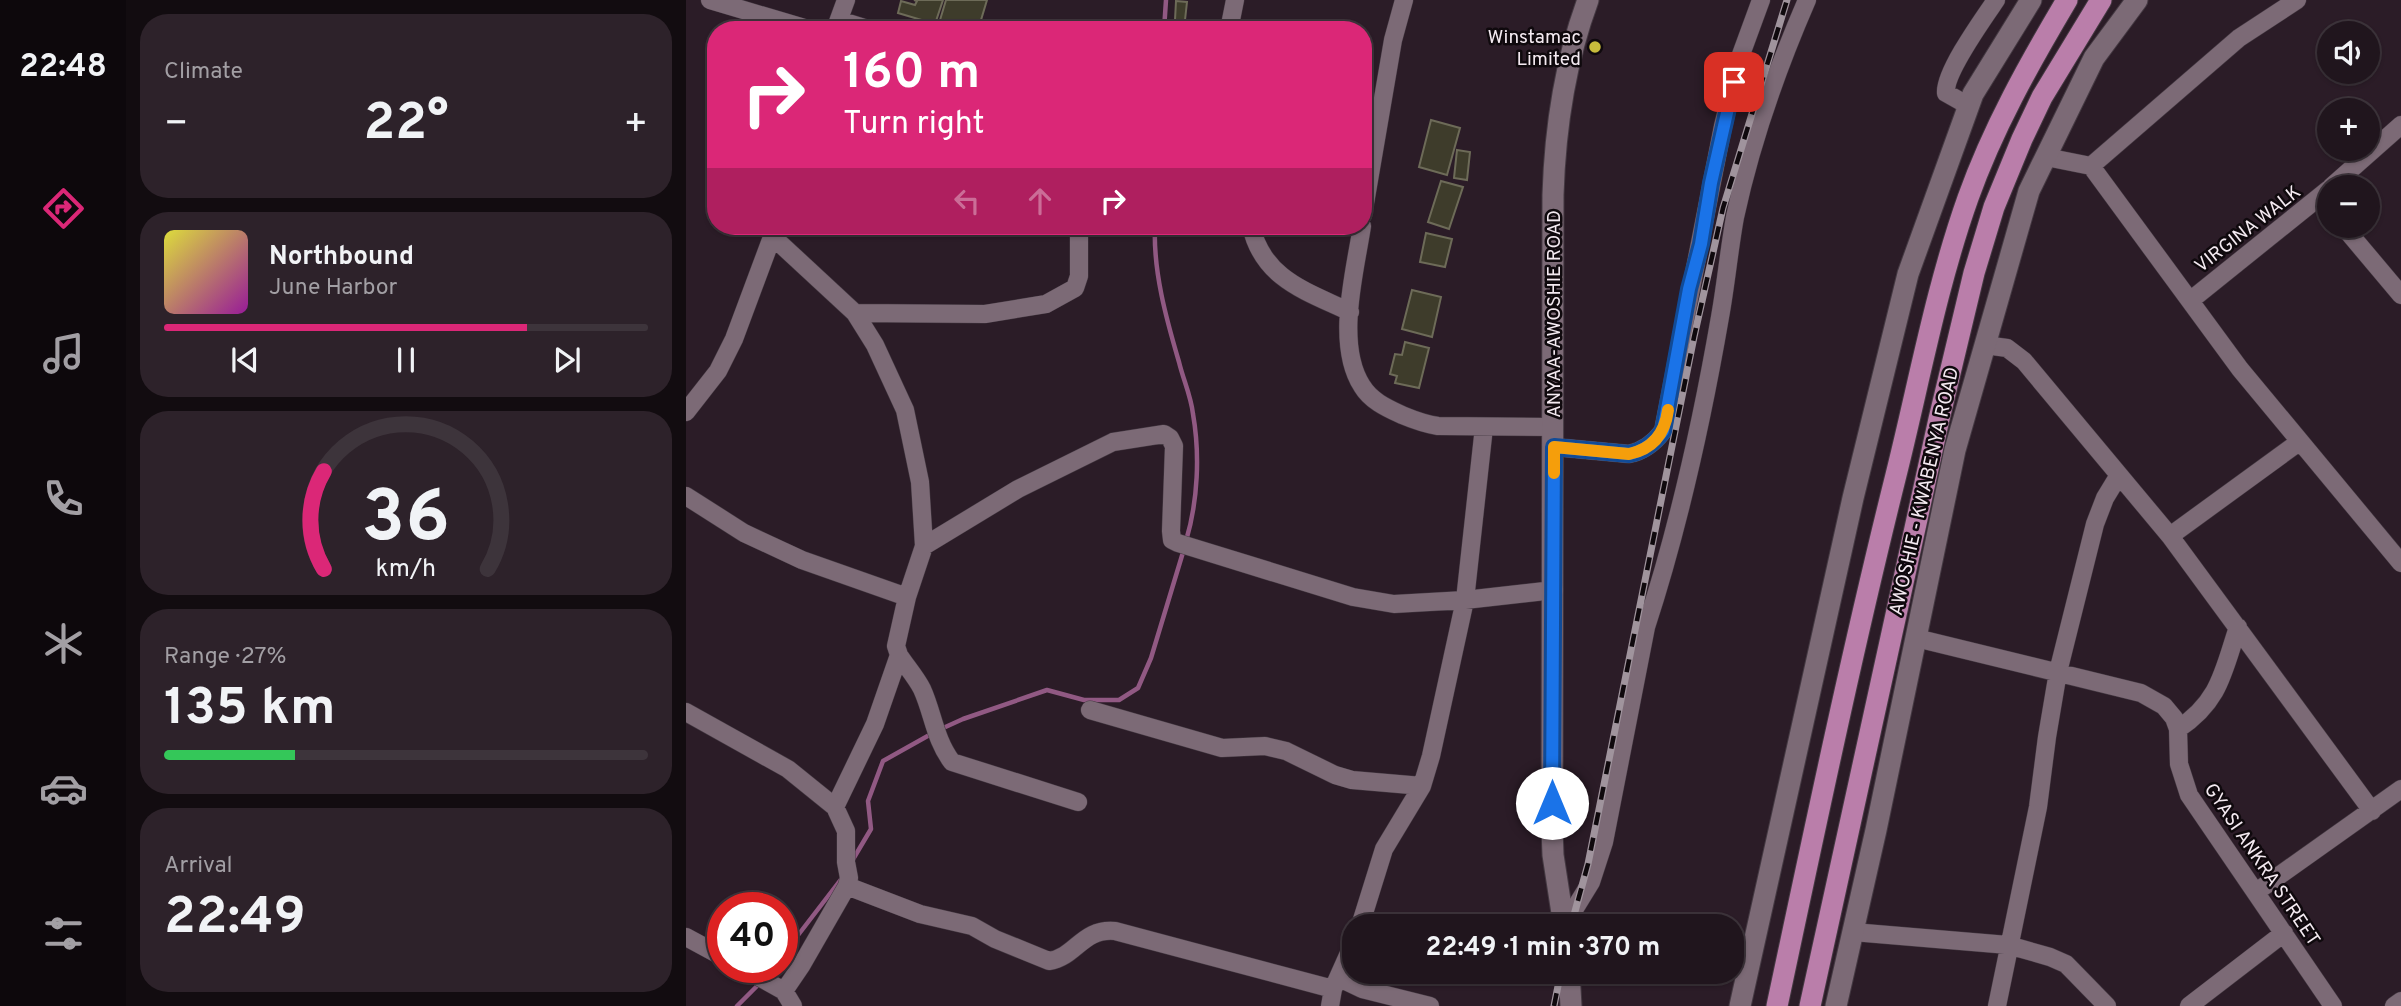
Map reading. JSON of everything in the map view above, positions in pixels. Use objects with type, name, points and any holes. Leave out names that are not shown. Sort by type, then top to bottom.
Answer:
[{"type":"main road","name":"AWOSHIE - KWABENYA ROAD","points":[[1777,1006],[1861,617],[1947,266],[1968,198],[1996,128],[2018,84],[2067,0]]},
{"type":"main road","name":"AWOSHIE - KWABENYA ROAD","points":[[1810,1006],[1973,274],[1994,207],[2022,139],[2042,97],[2101,0]]},
{"type":"main road","points":[[1861,617],[1869,612],[1884,614],[1893,629]]},
{"type":"street","points":[[710,0],[781,21]]},
{"type":"street","points":[[838,21],[846,0]]},
{"type":"street","points":[[1231,21],[1235,0]]},
{"type":"street","points":[[1372,163],[1391,53],[1404,0]]},
{"type":"street","name":"ANYAA-AWOSHIE ROAD","points":[[1562,914],[1553,855],[1552,828],[1553,174],[1568,62],[1588,0]]},
{"type":"street","points":[[1361,235],[1350,312],[1349,344],[1351,358],[1362,386],[1383,406],[1422,424],[1484,426],[1553,437],[1629,454],[1639,452],[1663,431],[1723,126],[1739,60],[1760,0]]},
{"type":"street","points":[[1571,914],[1591,882],[1604,842],[1643,639],[1697,435],[1720,318],[1735,217],[1761,125],[1785,53],[1807,0]]},
{"type":"street","points":[[1969,106],[1945,93],[1945,86],[1961,54],[1996,0]]},
{"type":"street","points":[[1740,1006],[1853,498],[1908,274],[1973,94],[2031,0]]},
{"type":"street","points":[[1836,1006],[1955,450],[2029,191],[2094,58],[2137,0]]},
{"type":"street","points":[[2091,166],[2239,38],[2297,0]]},
{"type":"street","name":"VIRGINA WALK","points":[[2349,175],[2401,125]]},
{"type":"street","points":[[2046,157],[2091,166],[2240,369],[2401,564]]},
{"type":"street","name":"VIRGINA WALK","points":[[2191,300],[2317,204]]},
{"type":"street","points":[[686,412],[718,371],[734,339],[773,235]]},
{"type":"street","points":[[777,235],[855,313],[880,356],[905,410],[920,482],[924,546],[907,597],[897,646],[899,656],[920,686],[941,748],[952,762],[1078,802]]},
{"type":"street","points":[[855,313],[985,314],[1046,304],[1075,288],[1079,276],[1079,235]]},
{"type":"street","points":[[1253,235],[1255,242],[1275,271],[1289,283],[1350,312]]},
{"type":"street","points":[[2353,238],[2401,295]]},
{"type":"street","points":[[1985,345],[2007,348],[2017,355],[2170,536],[2372,811]]},
{"type":"street","points":[[1364,914],[1384,849],[1422,786],[1431,756],[1465,600],[1484,426]]},
{"type":"street","points":[[924,546],[1018,489],[1113,442],[1164,433],[1174,446],[1172,540],[1353,597],[1394,604],[1465,600],[1554,590]]},
{"type":"street","points":[[2170,536],[2299,442]]},
{"type":"street","points":[[1997,1006],[2038,807],[2058,673],[2095,524],[2105,498],[2119,475]]},
{"type":"street","points":[[686,496],[744,533],[802,560],[907,597]]},
{"type":"street","points":[[1916,638],[2141,693],[2164,706],[2174,718],[2178,729],[2197,717],[2212,699],[2238,627]]},
{"type":"street","points":[[835,807],[875,724],[899,656]]},
{"type":"street","points":[[1090,710],[1222,748],[1265,746],[1286,751],[1335,775],[1352,780],[1422,786]]},
{"type":"street","points":[[686,712],[788,769],[835,807],[846,831],[847,875],[801,966],[788,999],[765,983]]},
{"type":"street","name":"GYASI ANKRA STREET","points":[[2178,729],[2179,764],[2189,795],[2333,1006]]},
{"type":"street","points":[[2256,892],[2401,789]]},
{"type":"street","points":[[847,875],[920,914],[972,926],[995,939],[1049,961],[1061,956],[1094,932],[1115,931],[1334,991],[1362,989],[1430,1006]]},
{"type":"street","points":[[1853,932],[2008,945],[2050,957],[2066,964],[2107,1006]]},
{"type":"street","points":[[2189,1006],[2284,933]]},
{"type":"street","points":[[686,937],[707,948]]},
{"type":"street","points":[[1334,991],[1342,971]]},
{"type":"street","points":[[1570,984],[1571,1006]]},
{"type":"street","points":[[2393,1006],[2401,1001]]},
{"type":"building","points":[[914,0],[943,0],[936,21],[925,21],[898,13],[901,1],[915,5],[917,1]]},
{"type":"building","points":[[946,0],[987,0],[981,21],[940,20]]},
{"type":"building","points":[[1176,1],[1187,2],[1185,20],[1175,20]]},
{"type":"building","points":[[1431,120],[1460,128],[1447,175],[1419,167]]},
{"type":"building","points":[[1457,150],[1470,152],[1467,180],[1454,178]]},
{"type":"building","points":[[1441,181],[1463,187],[1449,229],[1428,222]]},
{"type":"building","points":[[1426,233],[1452,239],[1445,267],[1420,262]]},
{"type":"building","points":[[1412,290],[1441,297],[1432,337],[1402,329]]},
{"type":"building","points":[[1405,342],[1429,348],[1419,388],[1395,383],[1397,376],[1390,374],[1395,354],[1402,355]]},
{"type":"waterway","points":[[1165,21],[1166,0]]},
{"type":"waterway","points":[[1155,235],[1161,294],[1191,401],[1195,429],[1195,494],[1186,541]]},
{"type":"waterway","points":[[941,729],[1047,690],[1084,700],[1119,700],[1138,688],[1151,658],[1184,549]]},
{"type":"waterway","points":[[852,861],[871,829],[868,801],[883,761],[933,733]]},
{"type":"waterway","points":[[798,935],[842,878]]},
{"type":"waterway","points":[[737,1006],[760,983]]},
{"type":"railway","points":[[1574,914],[1588,864],[1694,337],[1723,208],[1787,0]]},
{"type":"railway","points":[[1554,1006],[1558,984]]},
{"type":"slow traffic","points":[[1554,473],[1554,447],[1629,454],[1639,452],[1663,431],[1668,410]]},
{"type":"place","name":"Winstamac Limited","points":[[1595,47]]},
{"type":"route","points":[[1552,803],[1554,447],[1629,454],[1649,446],[1663,431],[1667,422],[1689,289],[1701,244],[1711,183],[1734,82]]}]
